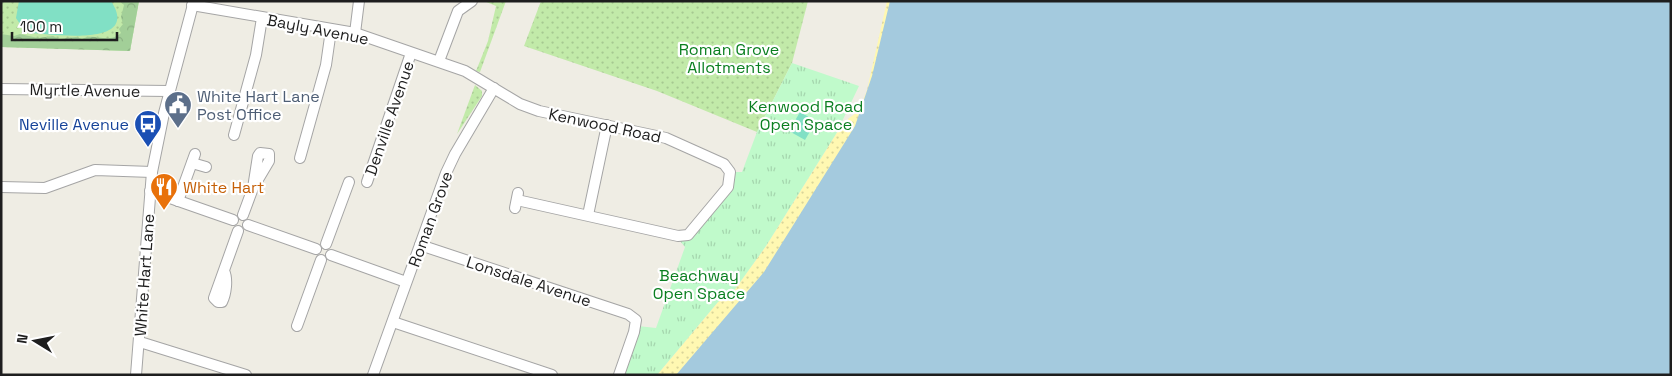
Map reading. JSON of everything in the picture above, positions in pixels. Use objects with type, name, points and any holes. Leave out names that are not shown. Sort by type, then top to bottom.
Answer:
[{"type":"street","points":[[355,33],[359,1]]},
{"type":"street","points":[[438,61],[458,11],[468,2]]},
{"type":"street","name":"Bayly Avenue","points":[[193,3],[262,18],[355,33],[465,71],[494,88]]},
{"type":"street","name":"White Hart Lane","points":[[136,375],[152,172],[169,91],[193,3]]},
{"type":"street","points":[[234,135],[256,55],[262,18]]},
{"type":"street","points":[[300,158],[326,65],[332,30]]},
{"type":"street","name":"Denville Avenue","points":[[367,182],[411,53]]},
{"type":"street","name":"Kenwood Road","points":[[494,88],[538,111],[666,138],[724,164],[728,167],[730,179],[728,187],[688,234],[678,236],[517,201]]},
{"type":"street","name":"Roman Grove","points":[[373,375],[420,244],[455,154],[494,88]]},
{"type":"street","name":"Myrtle Avenue","points":[[1,89],[169,91]]},
{"type":"street","points":[[588,215],[607,125]]},
{"type":"street","points":[[178,200],[193,159],[206,167]]},
{"type":"street","points":[[1,187],[45,188],[95,170],[152,172]]},
{"type":"street","points":[[320,260],[316,255],[349,182]]},
{"type":"street","points":[[243,215],[253,188]]},
{"type":"street","points":[[150,191],[233,220]]},
{"type":"street","points":[[237,215],[243,215],[248,220],[248,225],[245,230],[238,231],[233,227],[233,220],[237,215]]},
{"type":"street","points":[[248,225],[330,248],[331,255],[327,260],[320,260]]},
{"type":"street","points":[[224,271],[238,231]]},
{"type":"street","name":"Lonsdale Avenue","points":[[420,244],[628,314],[636,320],[634,332],[619,375]]},
{"type":"street","points":[[331,255],[406,282]]},
{"type":"street","points":[[297,326],[320,260]]},
{"type":"street","points":[[393,322],[552,375]]},
{"type":"street","points":[[140,342],[246,375]]},
{"type":"green space","points":[[1,1],[139,1],[130,51],[1,47]]},
{"type":"green space","points":[[19,1],[111,1],[117,16],[114,26],[105,32],[90,35],[73,36],[31,33],[24,30],[16,18]]},
{"type":"green space","points":[[120,1],[139,1],[130,51],[1,47],[1,34],[14,36],[20,34],[38,38],[53,36],[59,39],[76,37],[82,39],[87,37],[111,38],[121,33],[119,29],[123,24],[121,17],[124,5]]},
{"type":"green space","points":[[484,1],[506,1],[480,72],[476,71],[488,41],[496,6]]},
{"type":"green space","name":"Roman Grove Allotments","points":[[541,1],[808,1],[792,63],[757,132],[657,91],[524,46]]},
{"type":"green space","name":"Kenwood Road Open Space","points":[[792,63],[859,86],[836,134],[766,246],[733,292],[718,302],[657,375],[621,375],[638,326],[656,328],[685,247],[680,241],[692,238],[734,187],[730,172],[742,172],[757,132]]},
{"type":"green space","points":[[475,85],[482,91],[482,96],[457,134]]},
{"type":"green space","points":[[800,112],[816,121],[805,140],[789,131]]},
{"type":"sand","points":[[887,1],[901,1],[864,119],[775,263],[690,375],[657,375],[718,302],[733,292],[766,246],[836,134],[849,118],[859,111],[867,90]]},
{"type":"water","points":[[890,1],[1671,1],[1671,375],[676,375],[764,272],[855,126],[872,76]]},
{"type":"place","name":"White Hart Lane Post Office","points":[[178,129]]},
{"type":"place","name":"Neville Avenue","points":[[148,148]]},
{"type":"place","name":"White Hart","points":[[164,211]]},
{"type":"park label","name":"Beachway Open Space","points":[[699,284]]}]
